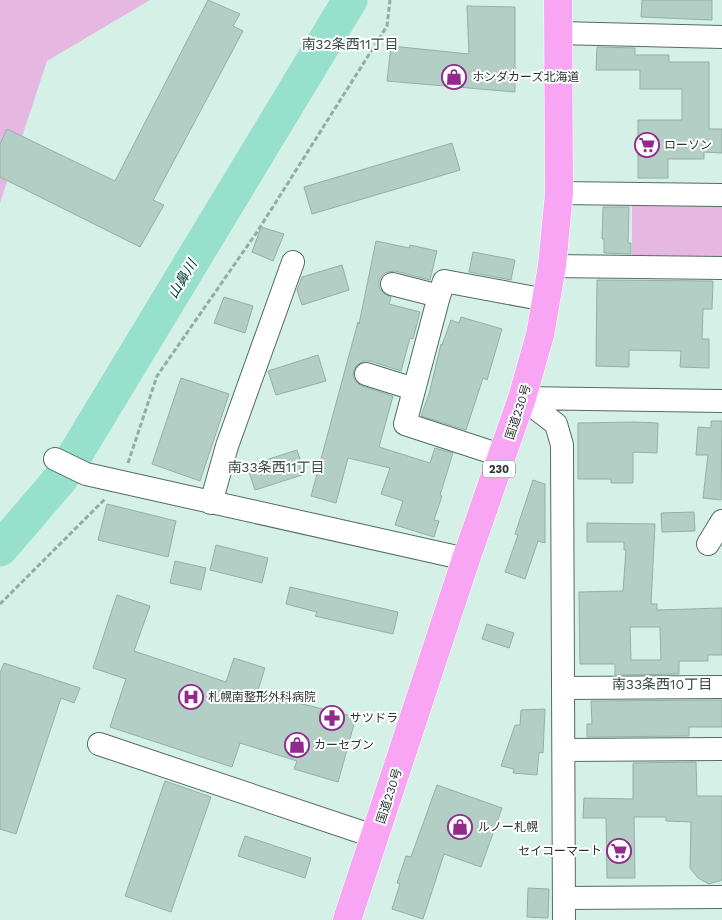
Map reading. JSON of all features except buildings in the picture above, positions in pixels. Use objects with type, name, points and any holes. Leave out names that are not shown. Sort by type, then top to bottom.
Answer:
[{"type":"highway","name":"国道230号","points":[[347,920],[376,837],[466,559],[503,456],[540,335],[552,266],[559,194],[558,0]]},
{"type":"street","points":[[558,32],[722,37]]},
{"type":"street","points":[[559,194],[722,195]]},
{"type":"street","points":[[211,503],[227,446],[292,262]]},
{"type":"street","points":[[552,266],[722,268]]},
{"type":"street","points":[[503,456],[405,424],[439,296],[444,281],[546,300]]},
{"type":"street","points":[[392,284],[439,296]]},
{"type":"street","points":[[366,374],[414,389]]},
{"type":"street","points":[[522,398],[722,401]]},
{"type":"street","points":[[522,398],[556,424],[562,445],[564,920]]},
{"type":"street","points":[[55,459],[86,474],[466,559]]},
{"type":"street","points":[[708,544],[722,521]]},
{"type":"street","points":[[563,688],[722,687]]},
{"type":"street","points":[[99,744],[376,837]]},
{"type":"street","points":[[564,750],[722,749]]},
{"type":"street","points":[[564,898],[722,897]]},
{"type":"path","points":[[0,604],[122,482],[157,376],[257,232],[387,26],[390,0]]},
{"type":"shaded area","points":[[0,0],[150,0],[47,61],[0,203]]},
{"type":"shaded area","points":[[632,204],[722,204],[722,259],[632,260]]},
{"type":"waterway","name":"山鼻川","points":[[0,549],[61,478],[350,0]]},
{"type":"place","name":"ホンダカーズ北海道","points":[[454,77]]},
{"type":"place","name":"ローソン","points":[[647,145]]},
{"type":"place","name":"札幌南整形外科病院","points":[[191,697]]},
{"type":"place","name":"サツドラ","points":[[332,718]]},
{"type":"place","name":"カーセブン","points":[[297,745]]},
{"type":"place","name":"ルノー札幌","points":[[460,827]]},
{"type":"place","name":"セイコーマート","points":[[619,851]]},
{"type":"district","name":"南32条西11丁目","points":[[350,44]]},
{"type":"district","name":"南33条西11丁目","points":[[276,467]]},
{"type":"district","name":"南33条西10丁目","points":[[662,684]]}]
